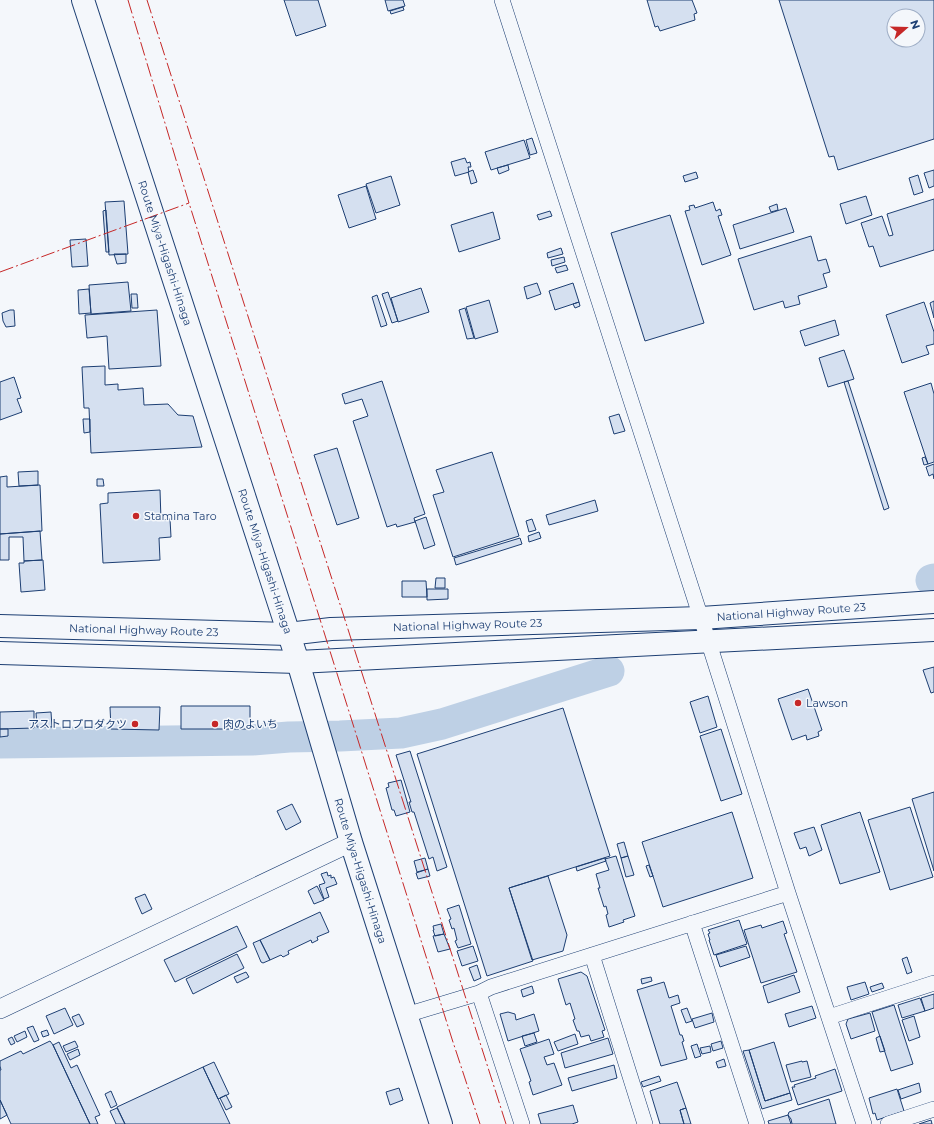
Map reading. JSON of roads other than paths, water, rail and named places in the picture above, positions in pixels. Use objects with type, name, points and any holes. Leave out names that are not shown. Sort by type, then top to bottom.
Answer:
[{"type":"main road","name":"Route Miya-Higashi-Hinaga","points":[[83,0],[298,662],[351,842],[441,1124]]},
{"type":"main road","name":"National Highway Route 23","points":[[0,626],[288,634],[331,629],[701,618],[934,602]]},
{"type":"main road","points":[[0,653],[298,662],[934,630]]},
{"type":"street","points":[[502,0],[709,642],[788,893],[864,1124]]},
{"type":"street","points":[[0,1009],[351,842]]},
{"type":"street","points":[[406,1015],[480,993],[491,987],[788,893]]},
{"type":"street","points":[[692,923],[757,1124]]},
{"type":"street","points":[[592,955],[646,1124]]},
{"type":"street","points":[[829,1017],[934,983]]},
{"type":"street","points":[[480,993],[522,1124]]},
{"type":"street","points":[[888,1124],[934,1109]]},
{"type":"waterway","points":[[0,743],[252,740],[289,737],[401,733],[442,724],[609,671]]},
{"type":"place","name":"Stamina Taro","points":[[136,516]]},
{"type":"place","name":"Lawson","points":[[798,703]]},
{"type":"place","name":"アストロプロダクツ","points":[[135,724]]},
{"type":"place","name":"肉のよいち","points":[[215,724]]}]
